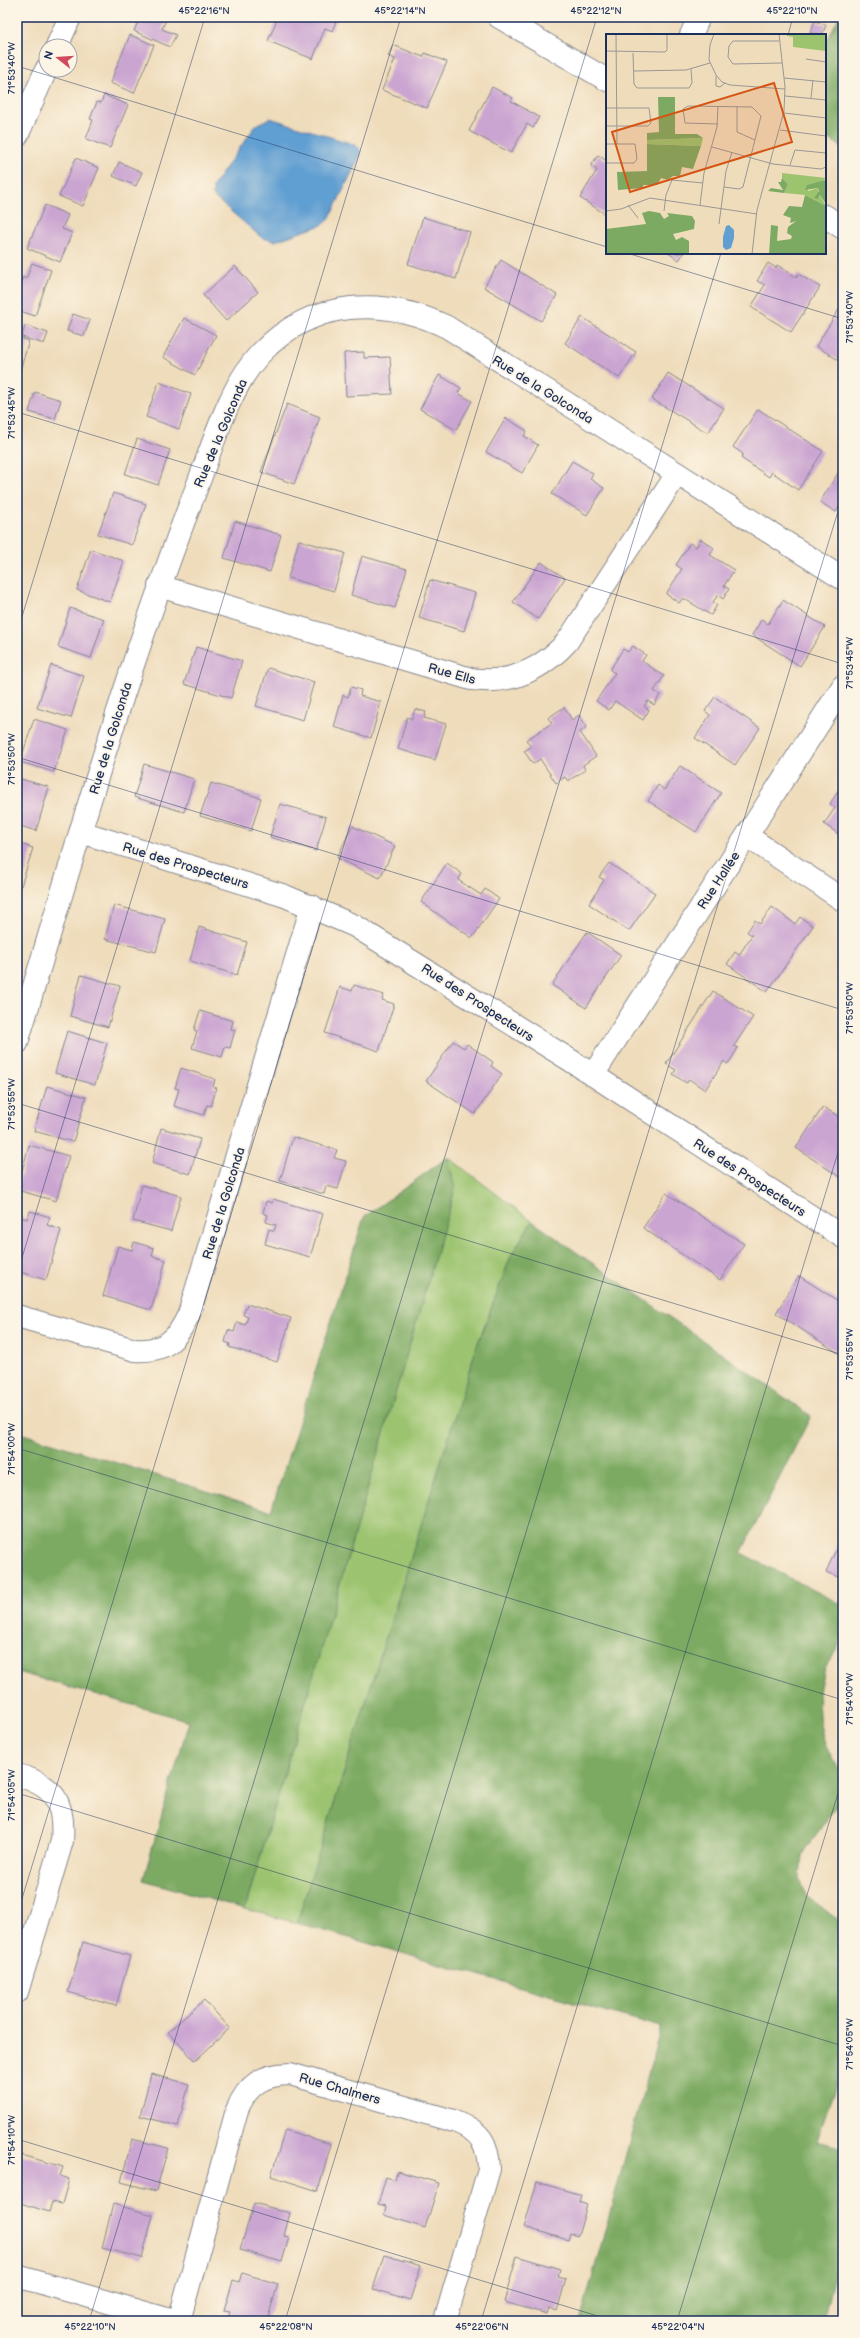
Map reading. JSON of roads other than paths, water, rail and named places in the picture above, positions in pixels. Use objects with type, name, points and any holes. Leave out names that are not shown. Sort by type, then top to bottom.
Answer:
[{"type":"street","points":[[61,38],[70,17]]},
{"type":"street","points":[[499,17],[606,79]]},
{"type":"street","points":[[691,34],[699,17]]},
{"type":"street","points":[[17,136],[42,78]]},
{"type":"street","points":[[826,217],[843,228]]},
{"type":"street","name":"Rue de la Golconda","points":[[17,1043],[141,638],[159,586],[235,390],[246,370],[261,353],[296,325],[317,316],[361,306],[383,307],[405,311],[433,321],[843,579]]},
{"type":"street","name":"Rue Ells","points":[[159,586],[471,679],[488,682],[504,680],[522,676],[539,667],[554,656],[567,642],[677,474]]},
{"type":"street","name":"Rue Hallée","points":[[592,1075],[843,686]]},
{"type":"street","name":"Rue des Prospecteurs","points":[[81,832],[312,906],[376,937],[843,1237]]},
{"type":"street","points":[[747,836],[843,900]]},
{"type":"street","name":"Rue de la Golconda","points":[[17,1316],[134,1350],[149,1351],[162,1347],[174,1338],[183,1327],[189,1314],[312,906]]},
{"type":"street","points":[[17,1775],[31,1779],[47,1788],[57,1800],[64,1820],[62,1841],[17,1992]]},
{"type":"street","name":"Rue Chalmers","points":[[178,2321],[237,2110],[242,2097],[251,2086],[263,2078],[276,2074],[290,2074],[457,2122],[471,2128],[482,2139],[488,2153],[489,2169],[445,2321]]},
{"type":"street","points":[[17,2276],[174,2321]]},
{"type":"water","points":[[270,118],[353,144],[360,149],[360,156],[329,219],[322,225],[275,241],[262,238],[213,196],[213,186],[256,125]]}]
